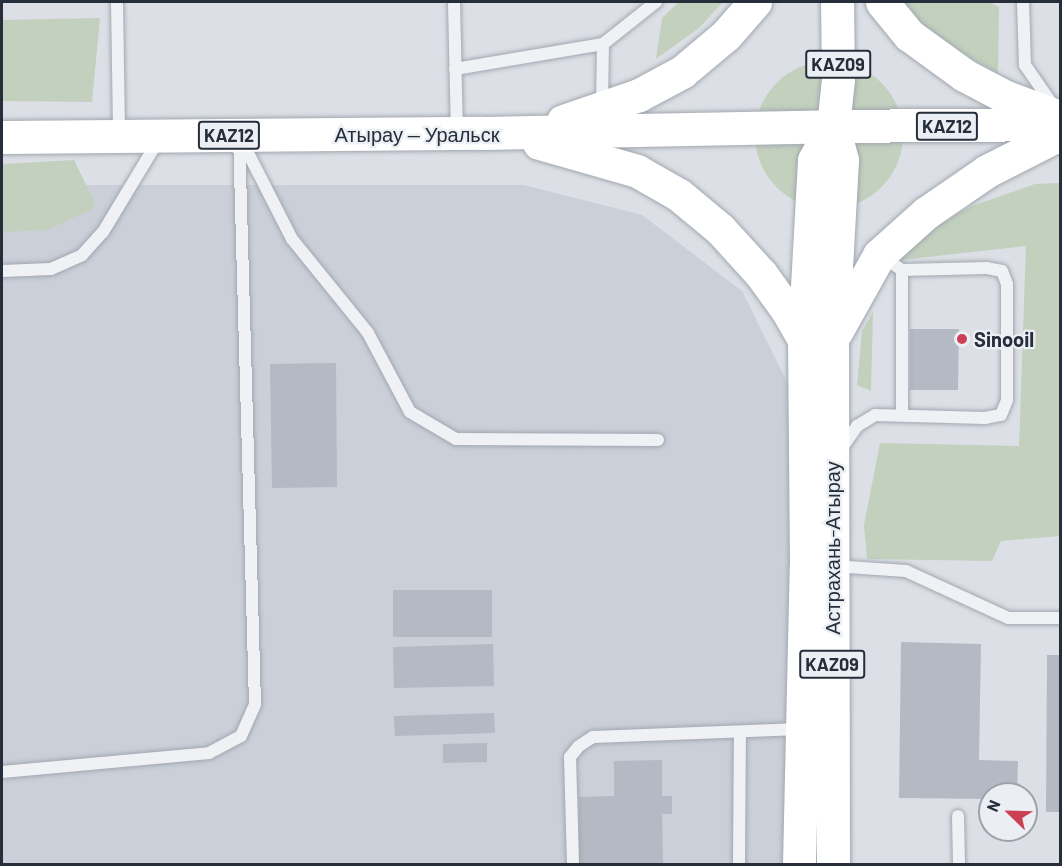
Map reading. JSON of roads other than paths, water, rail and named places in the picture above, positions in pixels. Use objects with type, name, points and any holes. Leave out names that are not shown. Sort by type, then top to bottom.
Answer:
[{"type":"main road","points":[[469,133],[545,125],[602,109],[639,95],[682,72],[726,35],[755,2]]},
{"type":"main road","name":"KAZ09","points":[[818,340],[842,160],[833,126],[838,79],[837,2]]},
{"type":"main road","points":[[882,2],[909,35],[964,75],[1006,97],[1060,117]]},
{"type":"main road","name":"KAZ12","points":[[833,126],[1060,124]]},
{"type":"main road","name":"Атырау — Уральск","points":[[2,137],[159,138],[833,126]]},
{"type":"main road","points":[[469,133],[543,143],[578,153],[637,171],[679,195],[720,229],[761,274],[787,310],[818,340],[891,263],[926,213],[987,171],[1060,134]]},
{"type":"main road","name":"Астрахань-Атырау","points":[[818,340],[832,463],[833,864]]},
{"type":"main road","name":"Астрахань-Атырау","points":[[799,864],[806,565],[818,340]]},
{"type":"lane","points":[[117,2],[119,137]]},
{"type":"lane","points":[[454,2],[455,69],[469,133]]},
{"type":"lane","points":[[455,69],[603,44],[656,2]]},
{"type":"lane","points":[[1023,2],[1025,65],[1048,101],[1060,110]]},
{"type":"lane","points":[[602,109],[603,44]]},
{"type":"lane","points":[[239,135],[292,238],[368,333],[410,412],[456,439],[658,440]]},
{"type":"lane","points":[[2,772],[209,753],[242,736],[255,704],[239,135]]},
{"type":"lane","points":[[2,271],[51,269],[82,255],[103,232],[159,138]]},
{"type":"lane","points":[[832,463],[857,426],[875,415],[985,418],[1001,415],[1006,400],[1006,284],[1002,270],[891,263],[902,415]]},
{"type":"lane","points":[[832,566],[906,571],[1008,618],[1060,618]]},
{"type":"lane","points":[[573,864],[570,757],[579,746],[593,738],[802,729]]},
{"type":"lane","points":[[739,864],[740,733]]},
{"type":"lane","points":[[958,816],[959,864]]},
{"type":"place","name":"Sinooil","points":[[962,339]]}]
